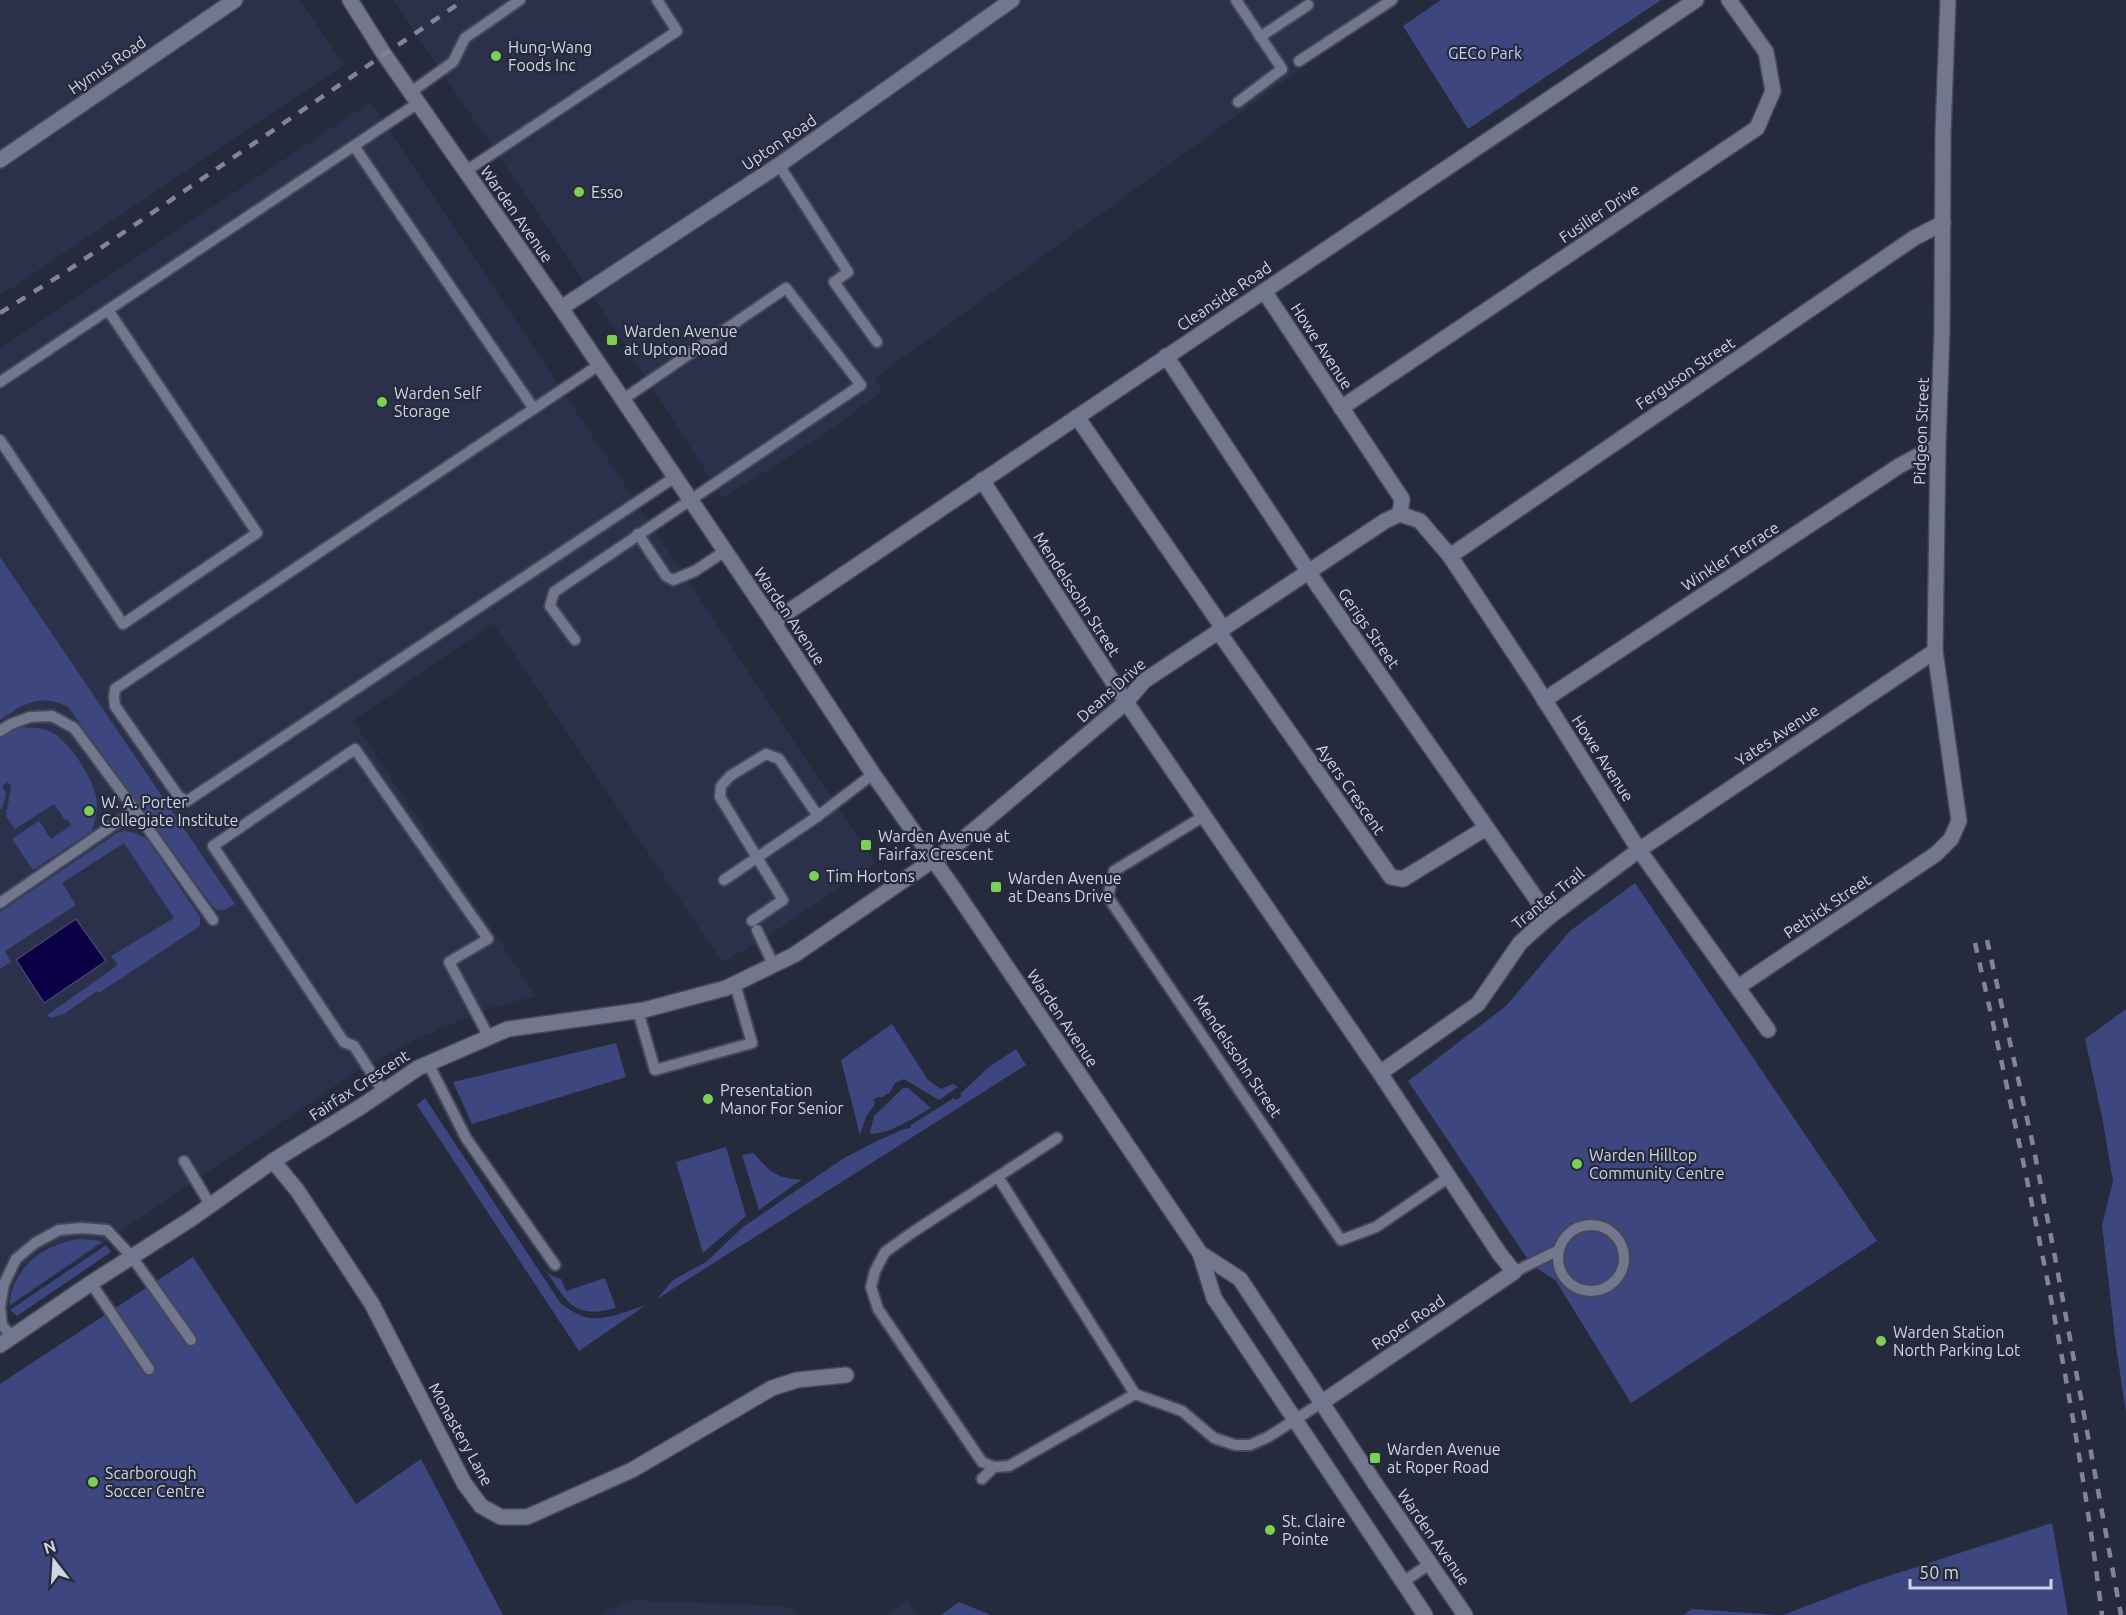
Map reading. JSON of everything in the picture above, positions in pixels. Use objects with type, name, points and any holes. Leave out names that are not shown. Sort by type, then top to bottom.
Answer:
[{"type":"street","name":"Hymus Road","points":[[0,160],[235,0]]},
{"type":"street","name":"Warden Avenue","points":[[350,0],[1200,1253],[1214,1298],[1425,1615]]},
{"type":"street","name":"Upton Road","points":[[561,308],[779,165],[1012,0]]},
{"type":"street","name":"Cleanside Road","points":[[773,622],[1696,0]]},
{"type":"street","name":"Fusilier Drive","points":[[1341,408],[1757,128],[1773,91],[1766,52],[1729,0]]},
{"type":"street","name":"Pidgeon Street","points":[[1936,854],[1951,839],[1959,821],[1935,651],[1942,330],[1943,133],[1948,0]]},
{"type":"street","name":"Ferguson Street","points":[[1450,556],[1914,238],[1943,223]]},
{"type":"street","name":"Howe Avenue","points":[[1264,291],[1402,499],[1400,514],[1420,521],[1450,556],[1639,850],[1768,1030]]},
{"type":"street","name":"Gerigs Street","points":[[1166,356],[1310,570],[1320,589],[1549,917]]},
{"type":"street","name":"Ayers Crescent","points":[[1077,417],[1220,630],[1391,877],[1403,879],[1486,828]]},
{"type":"street","name":"Winkler Terrace","points":[[1544,700],[1899,466],[1938,445]]},
{"type":"street","name":"Mendelssohn Street","points":[[982,480],[1126,702],[1514,1272]]},
{"type":"street","name":"Deans Drive","points":[[933,861],[961,841],[1126,702],[1144,681],[1385,521],[1400,514]]},
{"type":"street","name":"Yates Avenue","points":[[1639,850],[1935,651]]},
{"type":"street","name":"Tranter Trail","points":[[1380,1073],[1478,1004],[1520,943],[1549,917],[1639,850]]},
{"type":"street","name":"Pethick Street","points":[[1738,987],[1936,854]]},
{"type":"street","name":"Fairfax Crescent","points":[[6,1341],[211,1206],[273,1161],[418,1068],[508,1029],[638,1011],[726,988],[794,955],[933,861]]},
{"type":"street","name":"Monastery Lane","points":[[273,1161],[297,1190],[367,1296],[464,1483],[481,1506],[501,1517],[527,1517],[632,1470],[772,1388],[797,1380],[846,1376]]},
{"type":"street","name":"Warden Avenue","points":[[1200,1253],[1240,1279],[1466,1615]]},
{"type":"street","name":"Roper Road","points":[[1321,1402],[1514,1272]]},
{"type":"lane","points":[[0,382],[354,146],[415,97],[453,62],[465,38],[520,0]]},
{"type":"lane","points":[[466,171],[678,31],[657,0]]},
{"type":"lane","points":[[1236,0],[1282,69],[1238,102]]},
{"type":"lane","points":[[1299,62],[1392,0]]},
{"type":"lane","points":[[1260,37],[1308,5]]},
{"type":"lane","points":[[354,146],[534,409]]},
{"type":"lane","points":[[779,165],[848,272],[834,282],[877,342]]},
{"type":"lane","points":[[575,640],[550,606],[554,591],[861,385],[786,288],[622,400]]},
{"type":"lane","points":[[0,440],[123,624],[257,533],[108,310]]},
{"type":"lane","points":[[599,365],[116,689],[114,697],[116,706],[179,797],[188,801],[675,477]]},
{"type":"lane","points":[[638,534],[666,576],[673,580],[695,571],[725,551]]},
{"type":"lane","points":[[0,731],[10,724],[30,717],[52,716],[74,728],[213,920]]},
{"type":"lane","points":[[383,1090],[354,1046],[344,1042],[213,846],[356,749],[488,939],[449,962],[489,1037]]},
{"type":"lane","points":[[773,964],[754,925],[783,900],[720,797],[721,786],[730,776],[766,754],[779,759],[818,816]]},
{"type":"lane","points":[[724,879],[818,816],[873,774]]},
{"type":"lane","points":[[0,903],[135,810]]},
{"type":"lane","name":"Mendelssohn Street","points":[[1204,816],[1114,871],[1108,897],[1341,1240],[1376,1227],[1449,1177]]},
{"type":"lane","points":[[638,1011],[655,1070],[724,1051],[752,1043],[735,984]]},
{"type":"lane","points":[[429,1063],[466,1138],[555,1265]]},
{"type":"lane","points":[[1057,1138],[885,1252],[875,1271],[871,1287],[878,1309],[971,1446],[982,1462],[994,1467],[1009,1466],[1135,1394]]},
{"type":"lane","points":[[184,1161],[211,1206]]},
{"type":"lane","points":[[998,1177],[1135,1394],[1182,1411],[1214,1438],[1235,1445],[1250,1445],[1268,1437],[1321,1402]]},
{"type":"lane","points":[[1514,1272],[1559,1250],[1563,1240],[1570,1232],[1580,1226],[1591,1224],[1602,1226],[1619,1239],[1623,1249],[1622,1270],[1608,1286],[1587,1291],[1567,1281],[1558,1261],[1559,1250]]},
{"type":"lane","points":[[6,1341],[0,1307],[4,1284],[16,1259],[35,1243],[59,1230],[81,1228],[107,1230],[132,1257],[191,1340]]},
{"type":"lane","points":[[91,1283],[149,1369]]},
{"type":"lane","points":[[982,1479],[994,1467]]},
{"type":"lane","points":[[1403,1582],[1431,1563]]},
{"type":"shaded area","points":[[0,0],[300,0],[344,65],[0,294]]},
{"type":"shaded area","points":[[393,0],[1395,0],[875,378],[882,391],[825,434],[723,498],[573,265]]},
{"type":"shaded area","points":[[371,102],[875,863],[758,943],[722,962],[493,623],[353,721],[536,996],[489,1008],[416,1039],[357,1071],[0,1313],[0,348]]},
{"type":"shaded area","points":[[76,919],[106,961],[44,1003],[16,960]]},
{"type":"shaded area","points":[[629,1600],[785,1606],[800,1615],[599,1615]]},
{"type":"shaded area","points":[[908,1601],[917,1615],[885,1615]]},
{"type":"green space","name":"GECo Park","points":[[1441,0],[1661,0],[1468,129],[1403,26]]},
{"type":"green space","points":[[0,557],[235,904],[224,910],[217,910],[211,904],[68,707],[49,700],[40,700],[16,709],[0,720]]},
{"type":"green space","points":[[20,727],[47,730],[66,744],[87,775],[97,804],[92,831],[33,870],[12,839],[39,821],[51,839],[71,824],[67,819],[65,820],[54,804],[15,829],[6,816],[11,787],[8,782],[2,786],[6,794],[2,809],[0,809],[0,738]]},
{"type":"green space","points":[[124,831],[147,839],[200,917],[200,926],[99,993],[97,991],[64,1014],[50,1018],[47,1015],[118,965],[111,956],[174,918],[124,843],[62,883],[76,905],[5,951],[11,962],[0,969],[0,912],[117,833]]},
{"type":"green space","points":[[1635,883],[1877,1241],[1631,1403],[1556,1281],[1531,1264],[1408,1081],[1506,1006],[1570,931]]},
{"type":"green space","points":[[2126,1009],[2126,1413],[2102,1225],[2113,1181],[2085,1039]]},
{"type":"green space","points":[[892,1024],[928,1080],[941,1089],[953,1084],[958,1087],[939,1100],[904,1079],[895,1083],[890,1092],[873,1100],[875,1104],[866,1117],[860,1135],[841,1060]]},
{"type":"green space","points":[[616,1043],[626,1077],[472,1124],[453,1082]]},
{"type":"green space","points":[[1016,1049],[1026,1065],[657,1299],[673,1280],[706,1262],[743,1227],[844,1158],[879,1140],[911,1128],[911,1125],[954,1098],[956,1100],[989,1067]]},
{"type":"green space","points":[[903,1088],[908,1088],[931,1108],[894,1128],[871,1134],[874,1116]]},
{"type":"green space","points":[[425,1098],[561,1304],[589,1318],[614,1315],[646,1305],[579,1351],[417,1105]]},
{"type":"green space","points":[[726,1147],[746,1216],[703,1253],[676,1162]]},
{"type":"green space","points":[[754,1153],[774,1173],[801,1180],[759,1210],[742,1155]]},
{"type":"green space","points":[[80,1239],[102,1242],[10,1305],[10,1296],[15,1283],[33,1259],[50,1248]]},
{"type":"green space","points":[[106,1245],[111,1252],[17,1316],[10,1310]]},
{"type":"green space","points":[[193,1257],[356,1504],[421,1459],[503,1615],[0,1615],[0,1384]]},
{"type":"green space","points":[[546,1271],[561,1279],[566,1291],[605,1278],[616,1308],[590,1312],[573,1306]]},
{"type":"green space","points":[[2052,1523],[2068,1615],[1783,1615],[1861,1585]]},
{"type":"green space","points":[[959,1602],[991,1615],[941,1615]]},
{"type":"green space","points":[[1692,1609],[1779,1615],[1683,1615]]},
{"type":"railway","points":[[0,313],[67,271],[464,0]]},
{"type":"railway","points":[[1987,940],[2033,1145],[2121,1615]]},
{"type":"railway","points":[[1975,943],[2030,1193],[2063,1361],[2091,1530],[2102,1615]]},
{"type":"place","name":"Hung-Wang Foods Inc","points":[[496,56]]},
{"type":"place","name":"Esso","points":[[579,192]]},
{"type":"place","name":"Warden Avenue at Upton Road","points":[[612,340]]},
{"type":"place","name":"Warden Self Storage","points":[[382,402]]},
{"type":"place","name":"W. A. Porter Collegiate Institute","points":[[89,811]]},
{"type":"place","name":"Warden Avenue at Fairfax Crescent","points":[[866,845]]},
{"type":"place","name":"Tim Hortons","points":[[814,876]]},
{"type":"place","name":"Warden Avenue at Deans Drive","points":[[996,887]]},
{"type":"place","name":"Presentation Manor For Senior","points":[[708,1099]]},
{"type":"place","name":"Warden Hilltop Community Centre","points":[[1577,1164]]},
{"type":"place","name":"Warden Station North Parking Lot","points":[[1881,1341]]},
{"type":"place","name":"Warden Avenue at Roper Road","points":[[1375,1458]]},
{"type":"place","name":"Scarborough Soccer Centre","points":[[93,1482]]},
{"type":"place","name":"St. Claire Pointe","points":[[1270,1530]]}]
